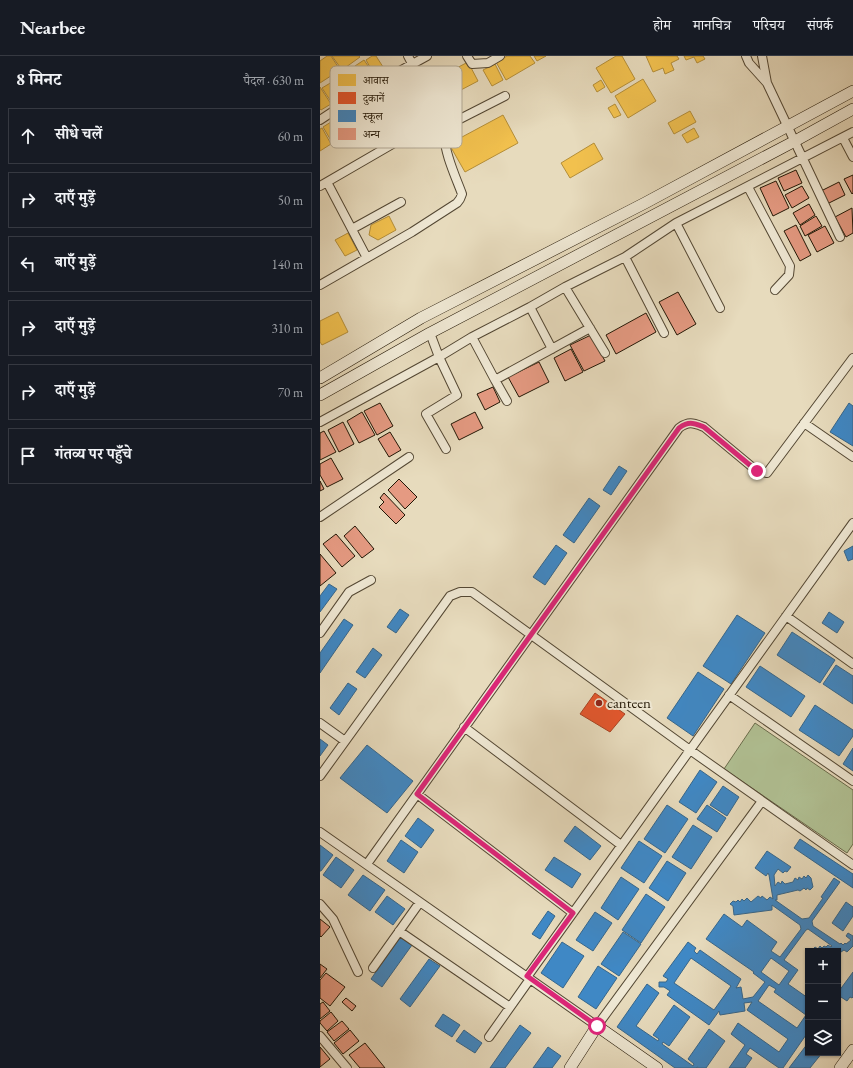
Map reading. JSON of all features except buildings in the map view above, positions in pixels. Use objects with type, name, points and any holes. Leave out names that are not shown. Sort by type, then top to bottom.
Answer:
[{"type":"main road","points":[[320,378],[421,318],[645,203],[853,91]]},
{"type":"main road","points":[[320,395],[430,333],[853,109]]},
{"type":"main road","points":[[570,1068],[597,1026],[657,1068]]},
{"type":"main road","points":[[840,1068],[853,1050]]},
{"type":"street","points":[[408,56],[413,64]]},
{"type":"street","points":[[409,66],[427,56]]},
{"type":"street","points":[[467,56],[472,64],[488,63],[500,56]]},
{"type":"street","points":[[767,83],[764,57],[748,60],[767,83],[840,237]]},
{"type":"street","points":[[462,118],[505,96]]},
{"type":"street","points":[[320,120],[330,113]]},
{"type":"street","points":[[320,422],[439,357],[472,337],[625,256],[676,223],[853,132]]},
{"type":"street","points":[[843,138],[853,157]]},
{"type":"street","points":[[367,258],[352,229],[323,184],[386,148]]},
{"type":"street","points":[[320,284],[367,258],[457,203],[462,194],[445,148]]},
{"type":"street","points":[[748,187],[790,266],[789,275],[775,290]]},
{"type":"street","points":[[352,229],[401,202]]},
{"type":"street","points":[[676,223],[720,308]]},
{"type":"street","points":[[625,256],[664,333]]},
{"type":"street","points":[[565,287],[604,353]]},
{"type":"street","points":[[530,307],[552,348]]},
{"type":"street","points":[[495,380],[590,328]]},
{"type":"street","points":[[430,333],[439,357],[457,395],[426,414],[446,448]]},
{"type":"street","points":[[472,337],[507,401]]},
{"type":"street","points":[[366,864],[679,428],[686,423],[704,427],[757,471],[767,473],[853,358]]},
{"type":"street","points":[[804,423],[853,457]]},
{"type":"street","points":[[320,517],[408,457]]},
{"type":"street","points":[[489,1037],[528,978],[621,845],[853,523]]},
{"type":"street","points":[[320,633],[350,592],[371,580]]},
{"type":"street","points":[[320,776],[450,596],[460,592],[472,592],[690,750],[853,864]]},
{"type":"street","points":[[786,616],[853,664]]},
{"type":"street","points":[[729,695],[853,781]]},
{"type":"street","points":[[320,723],[345,741]]},
{"type":"street","points":[[464,727],[621,845]]},
{"type":"street","points":[[417,794],[573,913]]},
{"type":"street","points":[[320,832],[597,1026],[762,801]]},
{"type":"street","points":[[373,968],[420,902]]},
{"type":"street","points":[[320,904],[333,919],[358,972]]},
{"type":"street","points":[[399,931],[510,1007]]},
{"type":"street","points":[[320,1036],[347,1068]]},
{"type":"green space","points":[[755,723],[853,790],[853,844],[847,853],[724,769]]},
{"type":"place","name":"canteen","points":[[599,703]]},
{"type":"route","points":[[597,1026],[527,976],[573,913],[417,794],[679,428],[686,423],[704,427],[757,471]]}]
